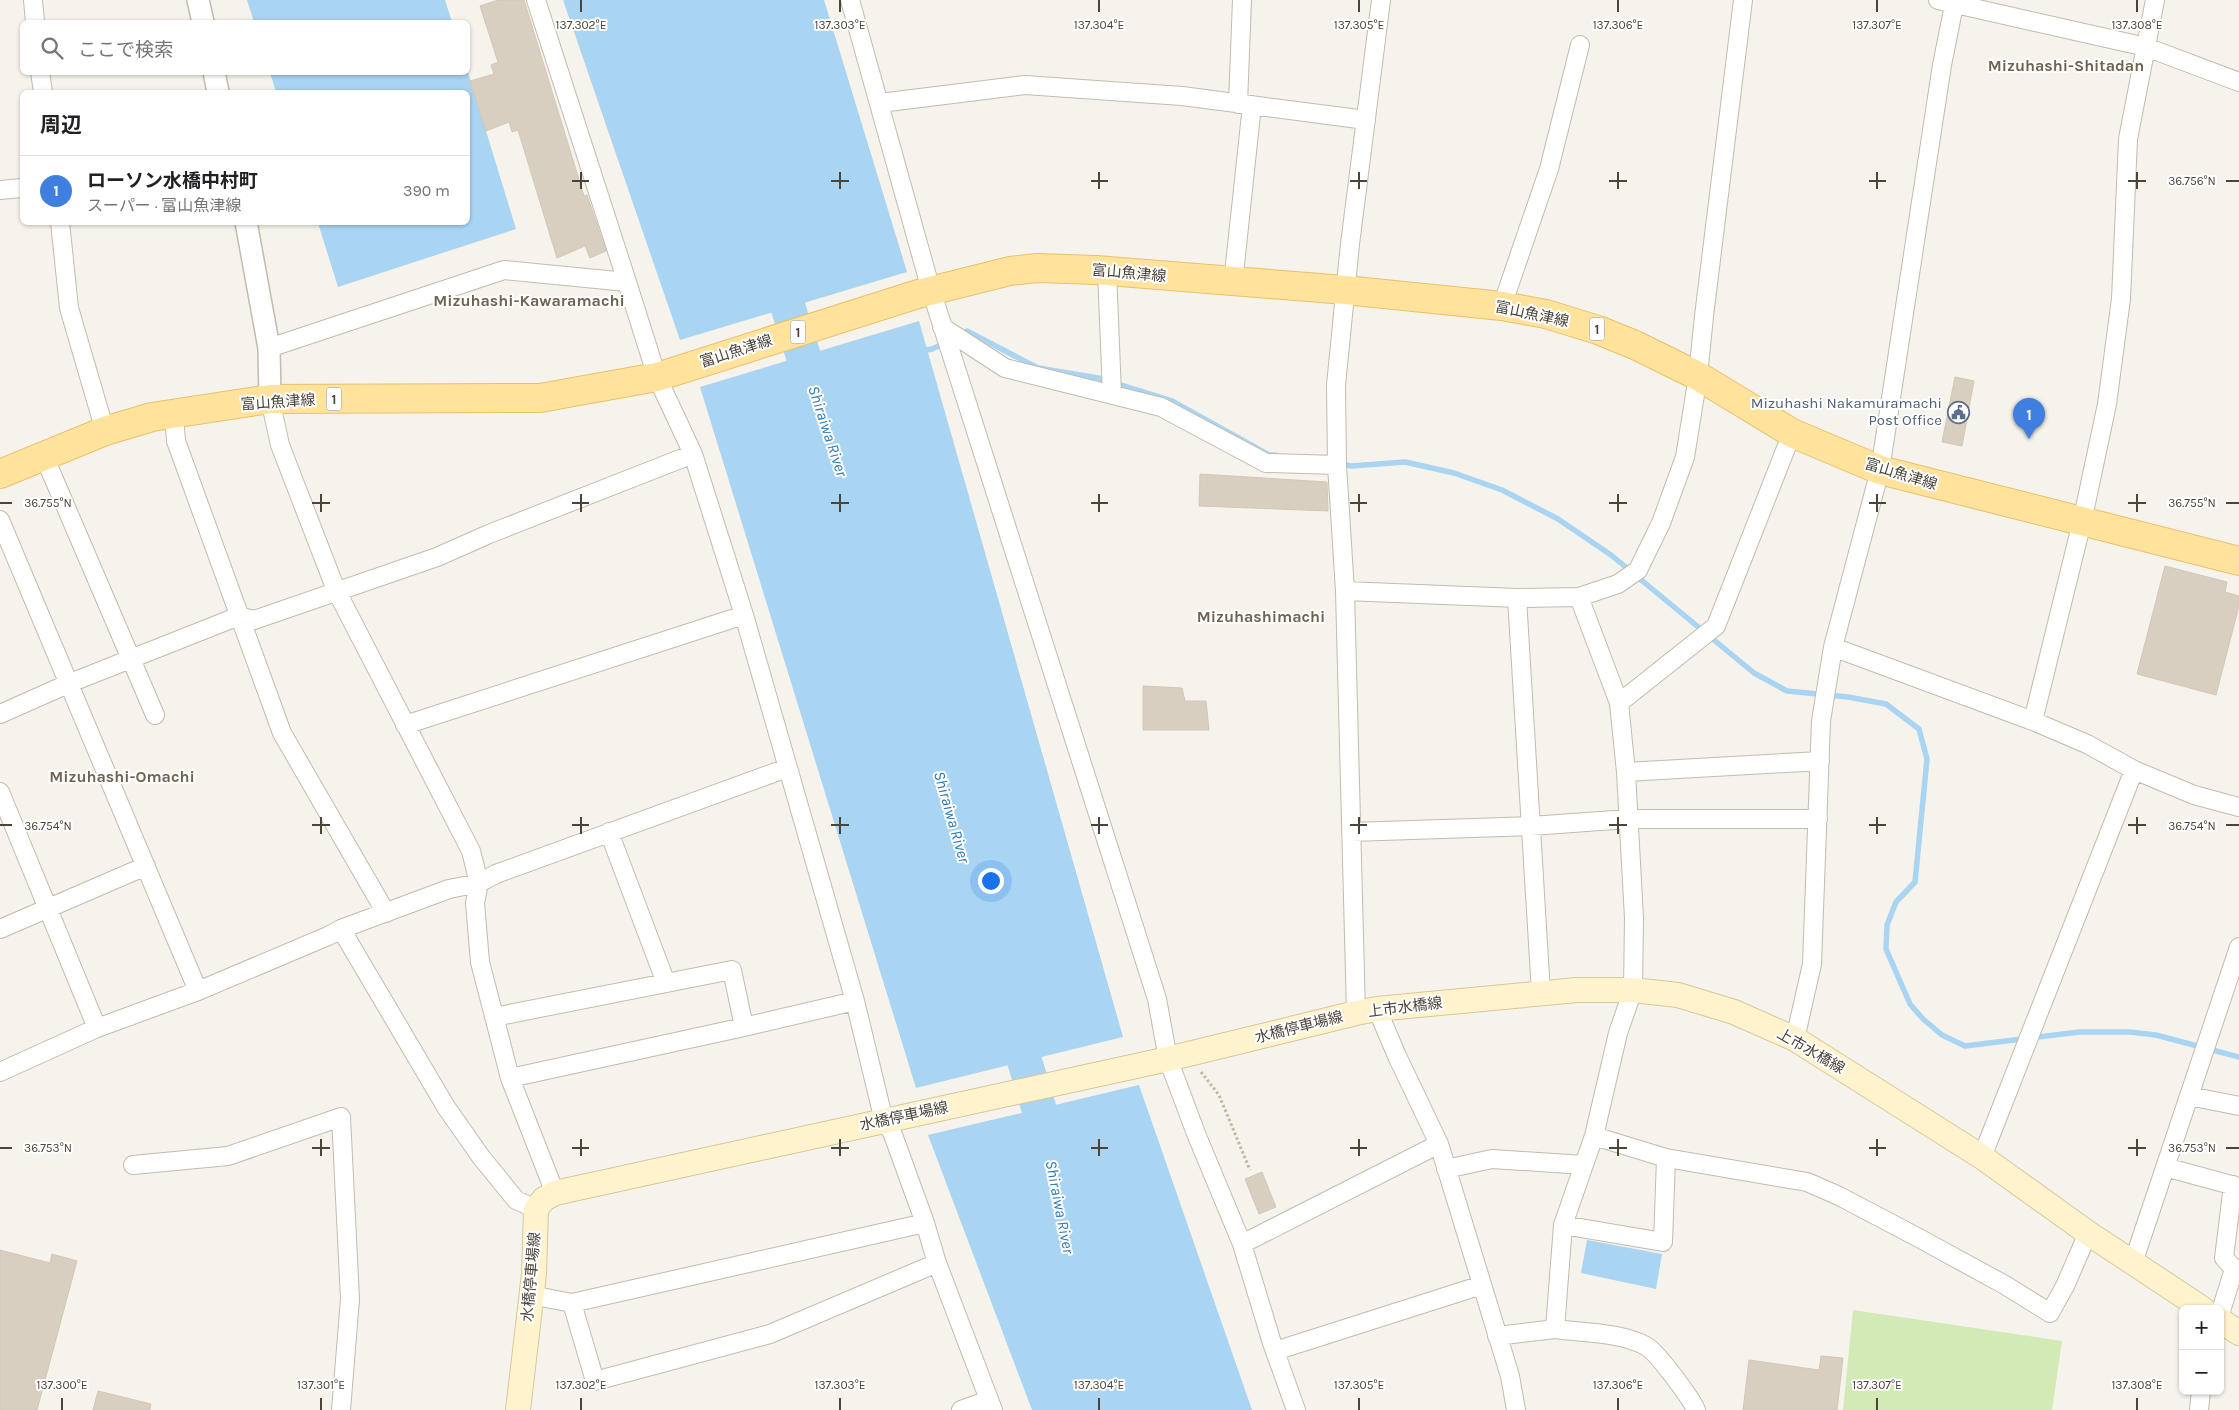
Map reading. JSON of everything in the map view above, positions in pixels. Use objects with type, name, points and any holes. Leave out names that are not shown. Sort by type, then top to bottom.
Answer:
[{"type":"main road","name":"富山魚津線","points":[[0,474],[105,431],[152,417],[270,399],[540,398],[667,373],[924,292],[1010,271],[1028,269],[1107,271],[1233,283],[1345,290],[1502,306],[1546,314],[1598,330],[1635,345],[1698,376],[1792,433],[1880,470],[2239,561]]},
{"type":"main road","name":"上市水橋線","points":[[1367,1011],[1577,990],[1633,990],[1678,996],[1734,1012],[1795,1039],[1982,1157],[2088,1233],[2197,1305]]},
{"type":"main road","name":"水橋停車場線","points":[[518,1410],[531,1295],[536,1208],[544,1199],[555,1193],[1169,1058],[1367,1011]]},
{"type":"main road","points":[[2224,1323],[2239,1333]]},
{"type":"street","points":[[33,0],[35,20]]},
{"type":"street","points":[[198,0],[203,20]]},
{"type":"street","points":[[536,0],[628,282],[667,373],[744,615],[855,1001],[884,1121],[892,1132],[925,1223],[937,1263],[991,1405],[962,1410]]},
{"type":"street","points":[[850,0],[880,103],[924,292],[942,327],[1157,999],[1169,1058],[1197,1136],[1242,1244],[1275,1351],[1296,1410]]},
{"type":"street","points":[[1233,283],[1245,104],[1242,0]]},
{"type":"street","points":[[1381,0],[1345,290],[1336,385],[1337,465],[1345,591],[1351,832],[1367,1011],[1397,1056],[1439,1144],[1510,1376],[1516,1410]]},
{"type":"street","points":[[1345,591],[1517,598],[1579,597],[1618,584],[1638,570],[1661,523],[1685,456],[1698,376],[1743,0]]},
{"type":"street","points":[[2033,721],[2082,522],[2107,404],[2120,308],[2128,139],[2155,0]]},
{"type":"street","points":[[1795,1039],[1812,964],[1821,721],[1833,647],[1880,470],[1942,65],[1949,1],[2146,47],[2239,82]]},
{"type":"street","points":[[1502,306],[1549,169],[1580,45]]},
{"type":"street","points":[[40,75],[43,90]]},
{"type":"street","points":[[215,75],[218,90]]},
{"type":"street","points":[[880,103],[1025,86],[1182,96],[1366,120]]},
{"type":"street","points":[[0,190],[20,188]]},
{"type":"street","points":[[60,225],[68,308],[105,431]]},
{"type":"street","points":[[247,225],[269,348],[270,399],[280,445],[336,590],[471,851],[479,883],[475,903],[480,962],[510,1078],[555,1193]]},
{"type":"street","points":[[269,348],[504,270],[628,282]]},
{"type":"street","points":[[1107,271],[1112,394]]},
{"type":"street","points":[[942,327],[1005,368],[1160,406],[1266,463],[1337,465]]},
{"type":"street","points":[[174,414],[176,441],[282,733],[386,913]]},
{"type":"street","points":[[1619,703],[1716,626],[1792,433]]},
{"type":"street","points":[[0,714],[70,683],[239,616],[254,620],[336,590],[437,557],[489,534],[693,454]]},
{"type":"street","points":[[44,456],[155,715]]},
{"type":"street","points":[[0,520],[198,991]]},
{"type":"street","points":[[1555,1329],[1563,1225],[1594,1136],[1618,1032],[1633,990],[1634,918],[1626,772],[1619,703],[1579,597]]},
{"type":"street","points":[[1517,598],[1540,993]]},
{"type":"street","points":[[405,725],[744,615]]},
{"type":"street","points":[[1833,647],[2033,721],[2087,744],[2134,770],[2194,795],[2239,807]]},
{"type":"street","points":[[1626,772],[1820,761]]},
{"type":"street","points":[[0,1072],[96,1028],[198,991],[341,929],[449,889],[479,883],[496,874],[608,832],[787,768]]},
{"type":"street","points":[[1982,1157],[2134,770]]},
{"type":"street","points":[[0,792],[96,1028]]},
{"type":"street","points":[[1351,832],[1531,826],[1628,819],[1818,818]]},
{"type":"street","points":[[608,832],[666,983]]},
{"type":"street","points":[[0,929],[146,866]]},
{"type":"street","points":[[341,929],[446,1107],[481,1157],[516,1200],[536,1208]]},
{"type":"street","points":[[2134,1263],[2239,946]]},
{"type":"street","points":[[494,1017],[732,970],[744,1027]]},
{"type":"street","points":[[510,1078],[855,1001]]},
{"type":"street","points":[[2189,1096],[2239,1106]]},
{"type":"street","points":[[133,1165],[228,1156],[341,1117],[350,1300],[341,1410]]},
{"type":"street","points":[[1594,1136],[1666,1158],[1807,1182],[1839,1196],[1917,1237],[2005,1285],[2050,1313],[2065,1286],[2088,1233]]},
{"type":"street","points":[[1242,1244],[1439,1144]]},
{"type":"street","points":[[1563,1225],[1663,1242],[1666,1158]]},
{"type":"street","points":[[1446,1169],[1492,1159],[1584,1165]]},
{"type":"street","points":[[2165,1167],[2236,1186],[2224,1258],[2236,1271],[2223,1305]]},
{"type":"street","points":[[531,1295],[572,1303],[925,1223]]},
{"type":"street","points":[[572,1303],[595,1381],[770,1334],[937,1263]]},
{"type":"street","points":[[1275,1351],[1482,1285]]},
{"type":"street","points":[[1497,1336],[1555,1329],[1624,1338],[1648,1347],[1690,1397],[1696,1410]]},
{"type":"street","points":[[2199,1410],[2201,1395]]},
{"type":"path","points":[[1169,1058],[1219,1095],[1250,1170]]},
{"type":"green space","points":[[1853,1310],[2062,1341],[2052,1410],[1843,1410]]},
{"type":"water","points":[[247,0],[445,0],[451,20],[253,20]]},
{"type":"water","points":[[563,0],[824,0],[907,272],[680,340]]},
{"type":"water","points":[[271,75],[469,75],[516,229],[338,287],[319,225],[470,225],[470,90],[275,90]]},
{"type":"water","points":[[919,321],[1123,1037],[916,1088],[700,387]]},
{"type":"water","points":[[1139,1085],[1252,1410],[1032,1410],[928,1135]]},
{"type":"water","points":[[1587,1240],[1662,1254],[1656,1289],[1581,1273]]},
{"type":"building","points":[[498,0],[524,0],[584,196],[587,195],[606,251],[590,258],[585,246],[557,258],[518,130],[512,132],[509,122],[486,131],[470,81],[494,74],[491,65],[498,62],[480,6]]},
{"type":"building","points":[[1955,377],[1974,381],[1962,446],[1942,442]]},
{"type":"building","points":[[1200,474],[1327,482],[1328,511],[1199,506]]},
{"type":"building","points":[[2165,566],[2227,582],[2225,592],[2239,596],[2239,606],[2216,695],[2137,674]]},
{"type":"building","points":[[1143,686],[1182,688],[1185,701],[1206,701],[1209,730],[1143,730]]},
{"type":"building","points":[[1262,1172],[1276,1207],[1259,1214],[1245,1179]]},
{"type":"building","points":[[0,1250],[50,1263],[52,1254],[77,1261],[37,1410],[0,1410]]},
{"type":"building","points":[[1821,1356],[1843,1358],[1837,1410],[1743,1410],[1749,1360],[1819,1370]]},
{"type":"building","points":[[98,1391],[151,1404],[150,1410],[93,1410]]},
{"type":"waterway","points":[[774,263],[818,402]]},
{"type":"waterway","points":[[960,335],[967,331],[1038,368],[1098,378],[1172,401],[1269,455],[1275,455]]},
{"type":"waterway","points":[[921,351],[932,349],[945,343]]},
{"type":"waterway","points":[[1339,463],[1351,466],[1405,462],[1454,473],[1502,490],[1558,519],[1611,555],[1754,673],[1787,691],[1848,697],[1886,704],[1919,729],[1927,759],[1915,882],[1896,902],[1887,925],[1886,949],[1910,1004],[1923,1019],[1942,1035],[1965,1046],[2079,1032],[2130,1032],[2156,1035],[2239,1057]]},
{"type":"waterway","name":"Shiraiwa River","points":[[1011,1016],[1046,1132],[1050,1154]]},
{"type":"place","name":"Mizuhashi Nakamuramachi Post Office","points":[[1958,412]]},
{"type":"place","name":"ローソン水橋中村町","points":[[2029,439]]},
{"type":"district","name":"Mizuhashi-Shitadan","points":[[2066,65]]},
{"type":"district","name":"Mizuhashi-Kawaramachi","points":[[529,300]]},
{"type":"district","name":"Mizuhashimachi","points":[[1261,616]]},
{"type":"district","name":"Mizuhashi-Omachi","points":[[122,776]]}]
